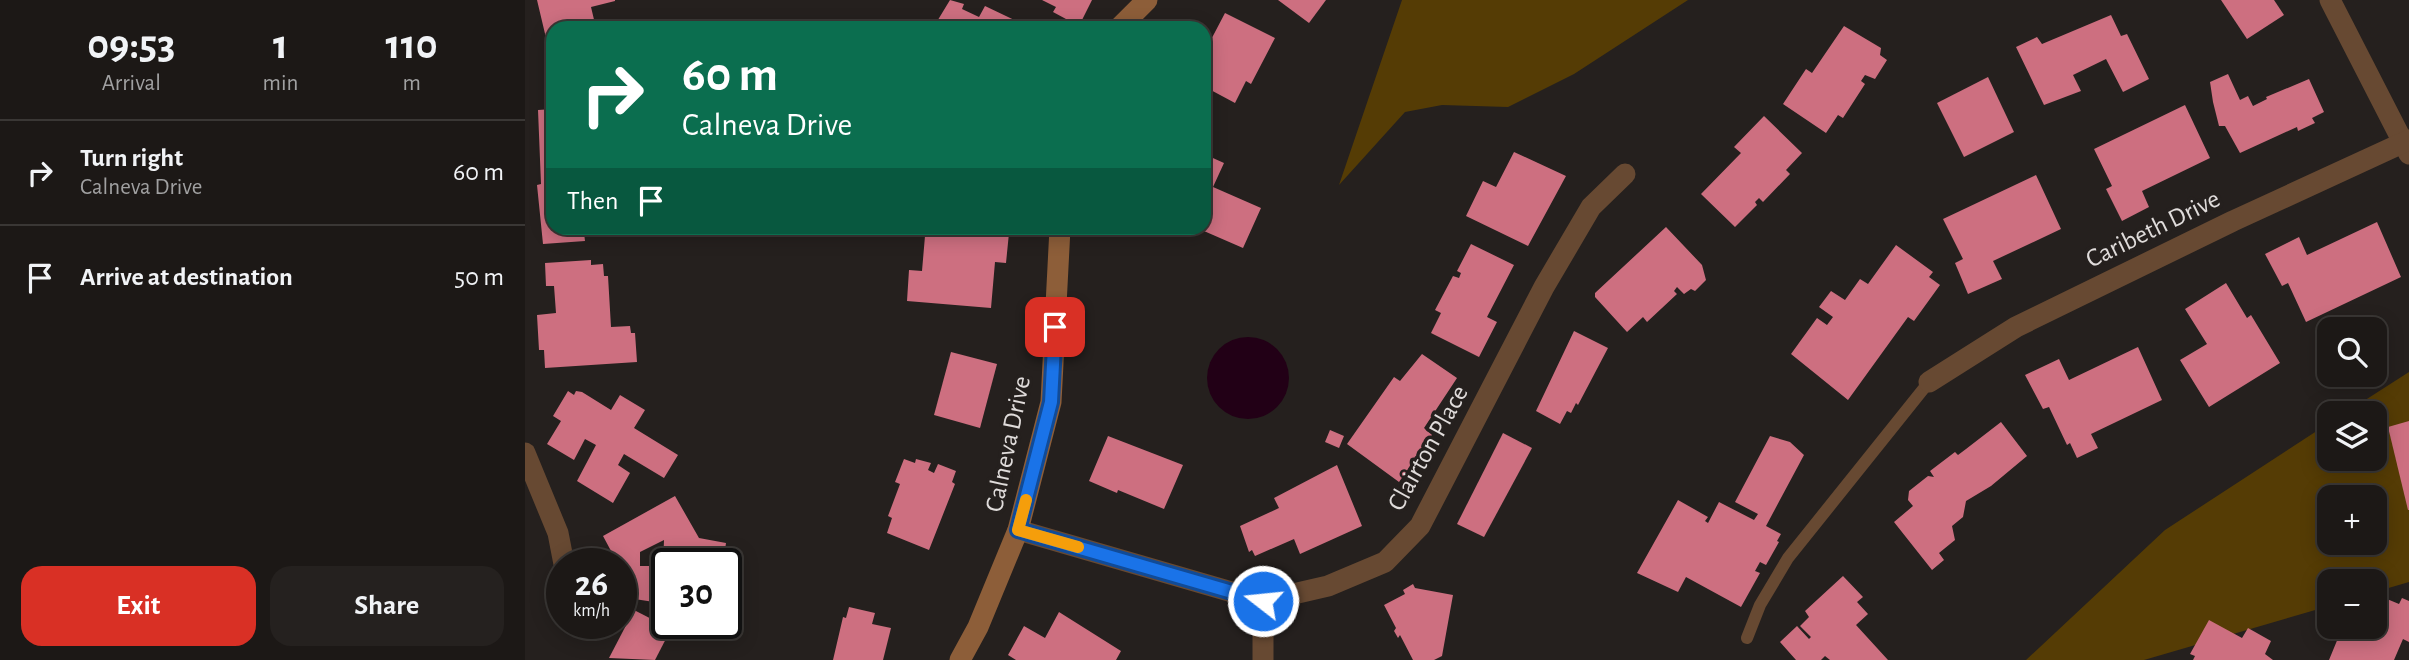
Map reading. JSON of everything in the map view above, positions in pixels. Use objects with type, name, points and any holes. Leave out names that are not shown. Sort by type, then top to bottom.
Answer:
[{"type":"main road","points":[[1126,21],[1147,0]]},
{"type":"main road","name":"Calneva Drive","points":[[960,660],[978,627],[1018,530],[1051,402],[1060,235]]},
{"type":"street","points":[[2330,0],[2407,145]]},
{"type":"street","name":"Caribeth Drive","points":[[1929,382],[2016,327],[2233,221],[2407,145]]},
{"type":"street","name":"Clairton Place","points":[[1018,530],[1263,601],[1328,586],[1385,562],[1420,526],[1544,287],[1591,207],[1626,174]]},
{"type":"street","points":[[525,453],[558,533],[561,548]]},
{"type":"street","points":[[1263,601],[1263,660]]},
{"type":"lane","points":[[1747,638],[1760,605],[1789,558],[1929,382]]},
{"type":"shaded area","points":[[1402,0],[1688,0],[1574,74],[1508,107],[1442,105],[1405,112],[1339,185]]},
{"type":"shaded area","points":[[1240,337],[1256,337],[1271,344],[1282,355],[1289,370],[1286,394],[1277,407],[1256,419],[1240,419],[1225,412],[1214,401],[1207,386],[1207,370],[1214,355],[1225,344]]},
{"type":"shaded area","points":[[2409,372],[2409,582],[2387,588],[2387,569],[2317,569],[2317,610],[2144,660],[2026,660],[2165,530],[2317,431],[2317,471],[2387,471],[2387,401],[2364,401]]},
{"type":"building","points":[[537,0],[615,0],[591,7],[594,21],[546,21],[546,38]]},
{"type":"building","points":[[950,0],[964,4],[962,9],[979,17],[985,6],[1016,21],[937,21]]},
{"type":"building","points":[[1042,0],[1092,0],[1082,21],[1070,21],[1053,12],[1056,7]]},
{"type":"building","points":[[1278,0],[1326,0],[1309,23]]},
{"type":"building","points":[[2221,0],[2274,0],[2284,15],[2247,39]]},
{"type":"building","points":[[1225,13],[1275,38],[1251,84],[1246,81],[1235,103],[1211,90],[1211,40]]},
{"type":"building","points":[[2111,15],[2121,36],[2127,34],[2149,79],[2123,92],[2106,59],[2073,75],[2081,91],[2044,105],[2016,47],[2037,37],[2042,44]]},
{"type":"building","points":[[1844,26],[1881,48],[1880,55],[1887,60],[1875,79],[1865,75],[1861,81],[1865,84],[1843,118],[1838,115],[1826,133],[1783,104],[1806,69],[1812,73]]},
{"type":"building","points":[[2228,74],[2240,100],[2248,96],[2253,106],[2267,99],[2266,97],[2309,79],[2324,112],[2312,118],[2315,123],[2298,131],[2297,127],[2240,153],[2225,126],[2219,126],[2213,102],[2210,82]]},
{"type":"building","points":[[1988,77],[2014,132],[1964,157],[1937,103]]},
{"type":"building","points":[[2185,105],[2210,158],[2142,191],[2149,207],[2122,221],[2106,189],[2112,186],[2094,149]]},
{"type":"building","points":[[546,109],[546,235],[584,235],[585,241],[543,244],[537,185],[541,184],[538,110]]},
{"type":"building","points":[[1764,116],[1802,153],[1786,170],[1790,174],[1763,202],[1759,198],[1755,202],[1757,205],[1735,227],[1701,194],[1741,153],[1734,147]]},
{"type":"building","points":[[1514,152],[1566,176],[1528,246],[1466,216],[1483,181],[1496,187]]},
{"type":"building","points":[[1211,157],[1224,163],[1213,187],[1261,208],[1243,248],[1211,234]]},
{"type":"building","points":[[2036,175],[2061,229],[1993,261],[2002,279],[1968,294],[1955,263],[1963,259],[1943,219]]},
{"type":"building","points":[[2377,222],[2401,277],[2306,322],[2288,283],[2282,286],[2265,254],[2299,237],[2307,255]]},
{"type":"building","points":[[1666,227],[1702,265],[1706,280],[1695,291],[1691,289],[1684,294],[1677,287],[1674,291],[1677,294],[1647,322],[1643,317],[1627,332],[1595,297],[1595,293]]},
{"type":"building","points":[[1009,235],[1006,263],[995,262],[991,308],[907,301],[909,270],[922,271],[925,236]]},
{"type":"building","points":[[1471,244],[1514,265],[1487,317],[1497,322],[1479,357],[1431,333],[1441,313],[1435,310],[1453,276],[1459,278],[1461,273],[1457,271]]},
{"type":"building","points":[[1896,245],[1933,272],[1929,277],[1940,285],[1914,321],[1908,317],[1848,400],[1791,354],[1817,318],[1827,325],[1833,317],[1819,307],[1831,291],[1845,300],[1860,279],[1868,284]]},
{"type":"building","points":[[591,260],[591,265],[603,264],[604,276],[608,276],[611,327],[630,326],[631,333],[635,333],[637,362],[545,368],[544,350],[539,350],[537,315],[556,313],[554,286],[546,286],[545,263]]},
{"type":"building","points":[[2226,283],[2247,318],[2251,315],[2280,363],[2209,407],[2180,360],[2207,344],[2185,309]]},
{"type":"building","points":[[1574,331],[1608,348],[1578,405],[1576,403],[1571,413],[1567,411],[1560,424],[1536,411]]},
{"type":"building","points":[[2138,347],[2162,400],[2091,434],[2098,448],[2077,458],[2070,443],[2067,445],[2049,407],[2043,409],[2025,375],[2059,359],[2069,380]]},
{"type":"building","points":[[951,352],[997,364],[980,428],[934,415]]},
{"type":"building","points":[[1422,354],[1457,378],[1424,428],[1432,435],[1399,482],[1347,444],[1394,377],[1400,381]]},
{"type":"building","points":[[568,391],[574,395],[576,391],[582,392],[611,410],[620,395],[645,410],[634,428],[678,455],[664,478],[624,454],[618,465],[630,473],[613,503],[577,481],[596,445],[585,439],[574,460],[547,444],[561,421],[553,416]]},
{"type":"building","points":[[2409,421],[2409,510],[2408,510],[2388,427]]},
{"type":"building","points":[[2001,422],[2027,456],[1991,486],[1966,501],[1963,517],[1952,526],[1955,540],[1939,553],[1944,560],[1932,570],[1894,522],[1913,506],[1908,500],[1909,491],[1928,476],[1934,477],[1930,471],[1955,452],[1958,455]]},
{"type":"building","points":[[1330,430],[1344,436],[1339,448],[1325,442]]},
{"type":"building","points":[[1503,433],[1532,448],[1484,537],[1457,524]]},
{"type":"building","points":[[1108,436],[1183,465],[1164,509],[1089,481]]},
{"type":"building","points":[[1770,436],[1790,442],[1804,455],[1766,526],[1781,534],[1777,541],[1779,542],[1766,565],[1760,562],[1755,571],[1760,573],[1741,607],[1686,577],[1678,592],[1637,573],[1678,500],[1708,517],[1705,521],[1708,523],[1719,502],[1754,520],[1758,514],[1735,502]]},
{"type":"building","points":[[904,459],[915,463],[916,459],[931,463],[928,470],[934,473],[938,464],[956,471],[952,482],[955,484],[929,550],[887,533],[892,518],[888,516],[900,484],[895,482]]},
{"type":"building","points":[[1337,465],[1362,526],[1300,554],[1294,539],[1255,556],[1252,550],[1249,552],[1240,526],[1279,508],[1274,498]]},
{"type":"building","points":[[675,496],[699,538],[726,543],[725,548],[664,548],[664,540],[640,552],[640,566],[651,566],[651,602],[637,599],[637,548],[609,548],[603,536]]},
{"type":"building","points":[[1843,576],[1863,597],[1857,602],[1868,614],[1856,625],[1888,660],[1830,660],[1825,656],[1821,660],[1796,660],[1780,642],[1797,626],[1809,639],[1811,637],[1800,626],[1809,617],[1805,611]]},
{"type":"building","points":[[1413,584],[1415,588],[1453,595],[1442,656],[1434,660],[1413,660],[1400,635],[1398,638],[1394,631],[1396,628],[1384,605],[1405,594],[1403,590]]},
{"type":"building","points":[[2402,598],[2409,601],[2409,642],[2403,639],[2394,660],[2329,660],[2338,639],[2387,639],[2387,599],[2399,604]]},
{"type":"building","points":[[849,607],[875,613],[872,624],[891,628],[883,660],[833,660],[843,617],[846,618]]},
{"type":"building","points":[[637,612],[651,619],[651,639],[666,639],[655,660],[609,658],[619,639],[637,639]]},
{"type":"building","points":[[1059,612],[1121,651],[1116,660],[1016,660],[1008,655],[1024,626],[1045,638]]},
{"type":"building","points":[[2209,620],[2242,638],[2248,628],[2271,641],[2265,654],[2273,660],[2193,660],[2195,656],[2190,654]]},
{"type":"slow traffic","points":[[1026,500],[1018,530],[1078,547]]},
{"type":"route","points":[[1055,327],[1051,402],[1018,530],[1263,601]]}]
